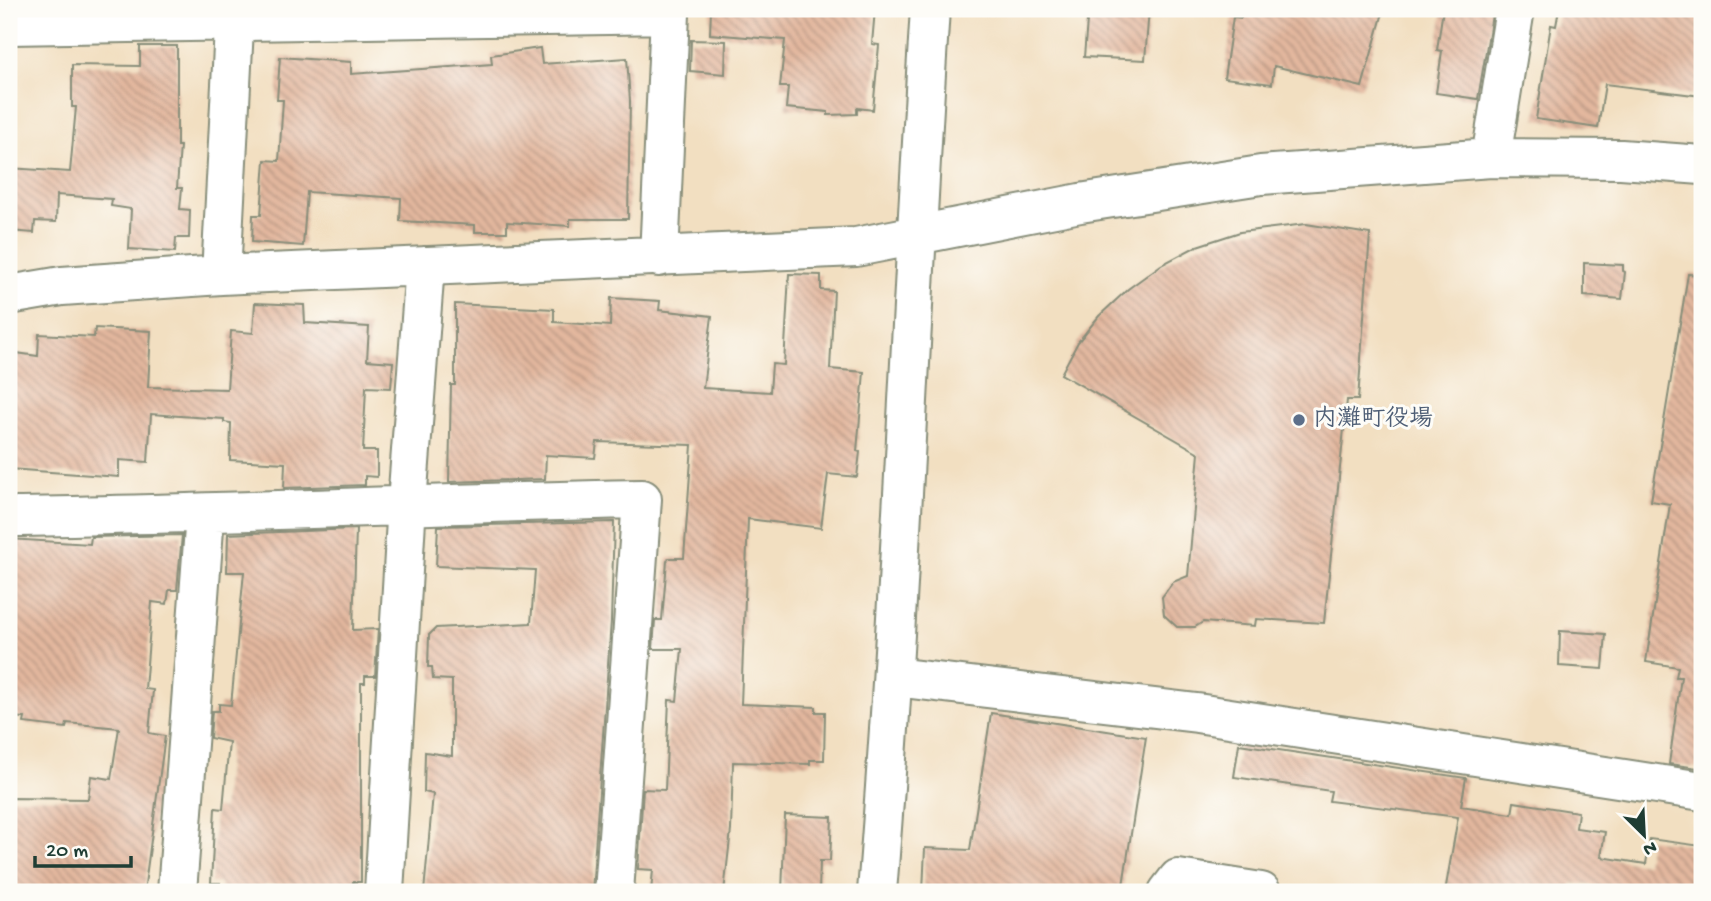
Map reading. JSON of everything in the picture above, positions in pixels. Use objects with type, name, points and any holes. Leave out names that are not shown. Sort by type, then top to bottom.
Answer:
[{"type":"street","points":[[877,892],[894,677],[915,236],[930,9]]},
{"type":"street","points":[[1492,158],[1515,9]]},
{"type":"street","points":[[23,19],[670,11],[659,257]]},
{"type":"street","points":[[221,275],[235,16]]},
{"type":"street","points":[[9,295],[62,286],[221,275],[856,247],[1080,203],[1261,175],[1492,158],[1621,159],[1702,165]]},
{"type":"street","points":[[384,892],[407,503],[425,266]]},
{"type":"street","points":[[9,517],[205,515],[407,503],[642,499],[614,892]]},
{"type":"street","points":[[177,892],[205,515]]},
{"type":"street","points":[[894,677],[1197,713],[1702,791]]},
{"type":"street","points":[[1168,892],[1178,879],[1261,892]]},
{"type":"building","points":[[711,9],[875,9],[872,44],[879,45],[873,110],[857,108],[857,114],[828,115],[828,112],[786,108],[788,87],[780,87],[785,40],[710,34]]},
{"type":"building","points":[[1088,9],[1149,9],[1145,60],[1084,57]]},
{"type":"building","points":[[1242,9],[1384,9],[1362,87],[1274,66],[1272,84],[1224,78],[1233,17],[1241,18]]},
{"type":"building","points":[[1443,9],[1493,9],[1478,99],[1436,93],[1442,51],[1437,50]]},
{"type":"building","points":[[1559,9],[1702,9],[1702,96],[1605,84],[1598,128],[1536,119],[1551,25],[1556,26]]},
{"type":"building","points":[[691,40],[726,41],[725,74],[690,71]]},
{"type":"building","points":[[140,46],[177,46],[177,146],[180,146],[177,188],[182,188],[180,209],[190,210],[189,238],[176,238],[175,252],[129,249],[131,209],[111,206],[112,199],[57,195],[56,222],[35,221],[34,233],[9,231],[9,168],[70,172],[76,107],[72,107],[72,65],[140,66]]},
{"type":"building","points":[[540,48],[542,64],[627,58],[630,101],[628,219],[570,219],[570,226],[507,222],[507,232],[475,232],[475,225],[400,221],[401,198],[307,192],[303,246],[252,242],[253,215],[261,215],[265,160],[279,161],[283,100],[277,100],[280,57],[351,62],[351,74],[492,64],[491,55]]},
{"type":"building","name":"内灘町役場","points":[[1306,224],[1370,234],[1358,400],[1347,400],[1324,623],[1256,619],[1255,626],[1203,622],[1195,627],[1177,627],[1164,615],[1162,597],[1173,582],[1188,576],[1199,453],[1061,374],[1078,342],[1099,316],[1128,289],[1161,265],[1197,246],[1240,232]]},
{"type":"building","points":[[1584,263],[1623,265],[1625,272],[1622,299],[1584,296]]},
{"type":"building","points":[[789,274],[821,275],[821,290],[834,291],[830,369],[864,372],[857,451],[860,452],[857,477],[828,474],[821,528],[748,519],[741,704],[816,707],[816,712],[825,712],[824,760],[810,760],[810,764],[733,762],[731,830],[724,892],[651,892],[653,870],[638,869],[643,789],[665,790],[669,700],[677,701],[682,649],[653,649],[655,620],[662,620],[667,561],[669,558],[684,558],[692,445],[597,442],[595,458],[546,455],[545,479],[449,482],[451,385],[455,385],[455,304],[554,309],[554,322],[610,326],[611,298],[660,301],[659,310],[712,316],[703,388],[770,392],[772,364],[784,365]]},
{"type":"building","points":[[1688,274],[1702,275],[1702,742],[1698,768],[1669,764],[1681,677],[1676,677],[1678,667],[1646,662],[1670,504],[1651,501]]},
{"type":"building","points":[[255,303],[304,305],[305,323],[369,327],[367,360],[393,362],[391,388],[366,387],[363,451],[377,451],[377,477],[365,476],[365,485],[284,488],[285,463],[230,460],[231,423],[224,422],[224,419],[151,414],[148,462],[119,460],[119,477],[9,469],[9,352],[38,356],[39,334],[94,337],[95,328],[151,331],[148,387],[227,389],[231,331],[253,333]]},
{"type":"building","points":[[614,522],[611,621],[592,892],[424,892],[433,794],[424,792],[425,752],[452,756],[452,680],[433,679],[432,667],[428,667],[429,635],[436,628],[531,623],[535,570],[436,566],[438,526]]},
{"type":"building","points":[[356,529],[353,630],[378,629],[375,676],[365,676],[365,683],[361,683],[361,882],[353,882],[353,892],[312,892],[312,887],[265,885],[264,892],[220,892],[220,883],[211,883],[215,808],[223,809],[229,742],[210,738],[212,711],[219,711],[219,704],[231,705],[244,572],[227,572],[228,534]]},
{"type":"building","points":[[182,535],[177,590],[169,590],[167,604],[152,602],[145,689],[153,690],[149,733],[165,736],[144,892],[15,892],[16,879],[9,879],[9,798],[88,799],[91,776],[111,779],[119,728],[67,723],[66,728],[24,723],[25,718],[9,717],[14,644],[9,644],[9,539],[90,544],[91,537]]},
{"type":"building","points":[[1560,631],[1606,634],[1603,669],[1559,666]]},
{"type":"building","points":[[991,713],[1146,737],[1122,892],[923,892],[925,848],[970,850]]},
{"type":"building","points":[[1239,744],[1466,778],[1461,806],[1512,814],[1514,802],[1578,812],[1576,828],[1605,832],[1601,857],[1646,864],[1650,839],[1702,846],[1702,892],[1636,892],[1572,883],[1570,892],[1445,892],[1458,817],[1329,801],[1331,791],[1234,777]]},
{"type":"building","points":[[785,815],[832,817],[830,861],[820,861],[819,892],[782,892]]},
{"type":"place","name":"内灘町役場","points":[[1299,420]]}]
